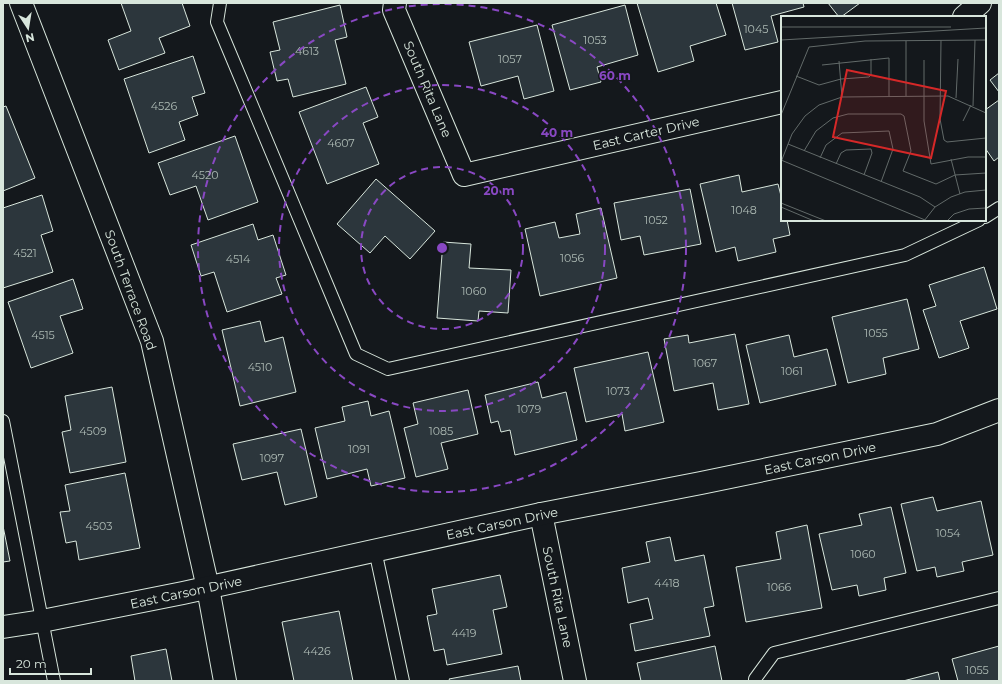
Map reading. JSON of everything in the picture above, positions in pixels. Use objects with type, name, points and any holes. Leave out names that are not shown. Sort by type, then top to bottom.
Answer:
[{"type":"street","name":"South Terrace Road","points":[[21,3],[152,341],[208,588],[225,681]]},
{"type":"street","name":"South Rita Lane","points":[[395,3],[394,10],[464,175]]},
{"type":"street","points":[[965,16],[980,3]]},
{"type":"street","name":"East Carter Drive","points":[[464,175],[781,102]]},
{"type":"street","name":"East Carson Drive","points":[[3,627],[42,621],[208,588],[541,514],[701,483],[937,434],[997,417]]},
{"type":"street","name":"South Rita Lane","points":[[541,514],[575,681]]},
{"type":"lane","points":[[220,3],[217,22],[356,354],[388,369],[905,255],[977,221]]},
{"type":"lane","points":[[986,216],[999,208]]},
{"type":"lane","points":[[3,421],[54,681]]},
{"type":"lane","points":[[375,550],[402,681]]},
{"type":"lane","points":[[755,681],[774,653],[999,598]]},
{"type":"building","points":[[121,3],[182,3],[190,26],[159,38],[165,53],[119,70],[108,40],[131,31]]},
{"type":"building","points":[[637,3],[716,3],[726,35],[690,46],[694,61],[658,72]]},
{"type":"building","points":[[732,3],[803,3],[804,7],[771,16],[778,42],[745,50]]},
{"type":"building","points":[[828,3],[860,3],[842,16],[838,16]]},
{"type":"building","points":[[340,5],[347,37],[335,40],[346,84],[293,97],[288,79],[277,81],[270,52],[280,50],[273,22]]},
{"type":"building","points":[[625,5],[638,55],[597,67],[601,82],[570,90],[552,25]]},
{"type":"building","points":[[537,25],[554,91],[524,99],[518,76],[481,86],[469,42]]},
{"type":"building","points":[[193,56],[205,93],[192,97],[198,115],[179,122],[185,140],[149,153],[124,79]]},
{"type":"building","points":[[999,73],[999,92],[990,80]]},
{"type":"building","points":[[366,87],[378,117],[363,123],[379,164],[327,184],[299,112]]},
{"type":"building","points":[[999,100],[999,157],[994,161],[986,149],[986,109]]},
{"type":"building","points":[[6,106],[35,178],[3,191],[3,107]]},
{"type":"building","points":[[235,136],[258,202],[208,220],[196,186],[170,195],[158,163]]},
{"type":"building","points":[[739,175],[742,192],[778,184],[781,196],[781,221],[787,221],[790,235],[773,239],[776,252],[738,261],[735,247],[716,252],[700,184]]},
{"type":"building","points":[[376,179],[435,231],[410,259],[385,236],[370,253],[337,224]]},
{"type":"building","points":[[690,189],[701,244],[644,255],[640,236],[621,240],[614,203]]},
{"type":"building","points":[[42,195],[53,231],[41,235],[53,272],[3,288],[3,208]]},
{"type":"building","points":[[601,208],[617,278],[540,296],[525,229],[555,222],[559,238],[580,234],[576,214]]},
{"type":"building","points":[[253,224],[258,240],[273,235],[286,275],[276,278],[282,294],[227,312],[214,272],[201,276],[191,245]]},
{"type":"building","points":[[443,242],[471,244],[469,268],[511,270],[508,313],[479,311],[478,321],[437,318]]},
{"type":"building","points":[[984,267],[997,309],[960,321],[969,348],[939,358],[923,310],[936,306],[929,285]]},
{"type":"building","points":[[73,279],[83,309],[60,316],[73,353],[31,368],[8,302]]},
{"type":"building","points":[[907,299],[919,349],[883,358],[886,374],[848,383],[832,317]]},
{"type":"building","points":[[260,321],[265,342],[283,337],[296,392],[240,406],[222,330]]},
{"type":"building","points":[[735,334],[749,404],[718,410],[713,383],[674,391],[664,339],[688,335],[689,343]]},
{"type":"building","points":[[789,335],[794,357],[827,349],[836,385],[760,403],[746,345]]},
{"type":"building","points":[[648,352],[664,422],[625,431],[622,414],[586,422],[574,368]]},
{"type":"building","points":[[538,382],[542,398],[566,392],[577,440],[515,455],[510,430],[501,432],[498,421],[491,423],[485,395]]},
{"type":"building","points":[[112,387],[126,462],[70,473],[62,432],[71,430],[65,396]]},
{"type":"building","points":[[468,390],[478,434],[441,443],[448,469],[416,477],[404,428],[418,424],[413,403]]},
{"type":"building","points":[[368,401],[371,416],[389,411],[405,478],[371,486],[367,469],[327,479],[315,428],[345,421],[342,407]]},
{"type":"building","points":[[301,429],[317,497],[285,505],[277,472],[242,480],[233,444]]},
{"type":"building","points":[[125,473],[140,548],[79,560],[76,541],[66,543],[60,512],[70,511],[65,485]]},
{"type":"building","points":[[933,497],[937,511],[981,501],[993,555],[962,562],[964,571],[937,577],[935,567],[917,571],[901,504]]},
{"type":"building","points":[[891,507],[906,573],[884,578],[886,590],[859,596],[857,585],[832,590],[819,534],[862,525],[859,514]]},
{"type":"building","points":[[807,525],[822,608],[746,622],[736,567],[781,559],[776,532]]},
{"type":"building","points":[[3,526],[10,561],[3,562]]},
{"type":"building","points":[[670,537],[675,561],[704,555],[714,606],[704,608],[710,636],[635,651],[630,624],[653,619],[648,598],[628,603],[622,568],[650,562],[646,542]]},
{"type":"building","points":[[500,575],[507,607],[493,610],[502,654],[447,665],[444,649],[434,651],[427,616],[437,614],[432,589]]},
{"type":"building","points":[[339,611],[353,681],[294,681],[282,622]]},
{"type":"building","points":[[715,646],[722,681],[641,681],[637,663]]},
{"type":"building","points":[[999,646],[999,681],[958,681],[952,659]]},
{"type":"building","points":[[166,649],[172,681],[135,681],[131,656]]},
{"type":"building","points":[[518,666],[521,681],[450,681],[449,679]]},
{"type":"building","points":[[938,672],[940,681],[903,681]]}]
